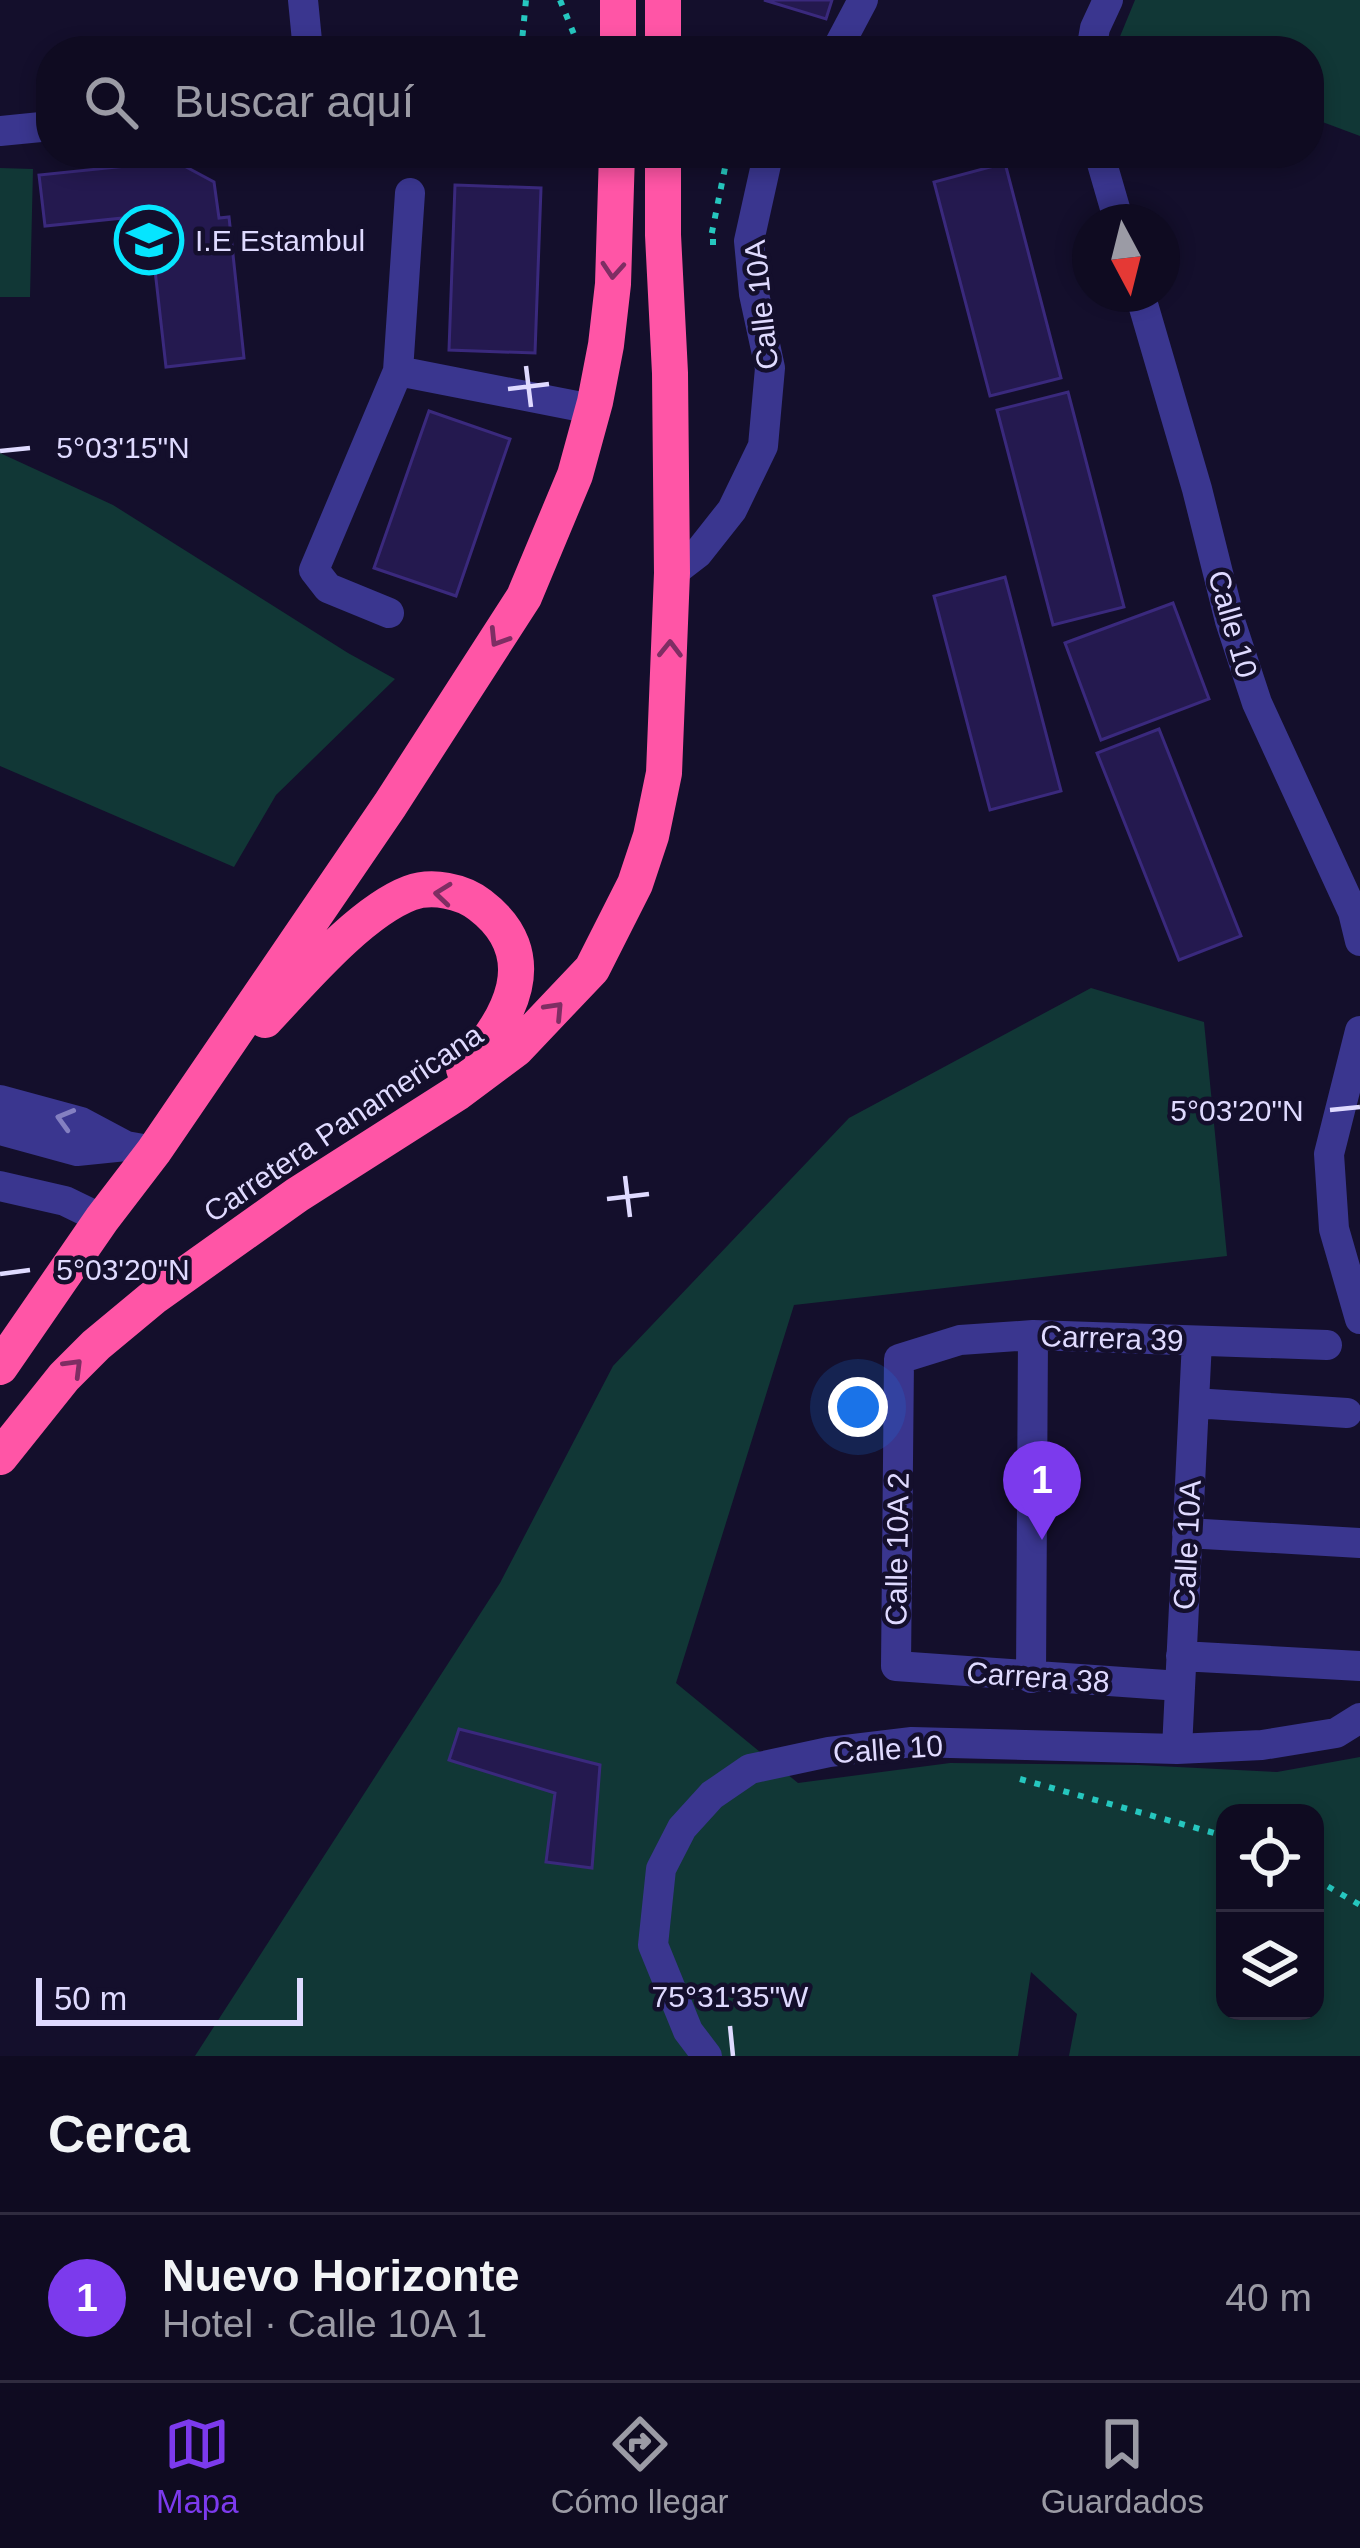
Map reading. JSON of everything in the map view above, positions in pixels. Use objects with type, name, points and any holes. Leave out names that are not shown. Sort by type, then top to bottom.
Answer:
[{"type":"highway","points":[[618,0],[618,36]]},
{"type":"highway","points":[[663,0],[663,36]]},
{"type":"highway","points":[[185,1106],[403,786],[524,597],[575,475],[606,345],[617,168]]},
{"type":"highway","name":"Carretera Panamericana","points":[[0,1457],[64,1377],[154,1296],[516,1049],[592,969],[635,884],[664,772],[672,573],[663,168]]},
{"type":"highway","points":[[0,1367],[102,1219],[140,1148],[361,925],[414,892],[446,890],[471,898],[508,932],[515,953],[515,981],[507,1010],[490,1041],[394,1132]]},
{"type":"street","points":[[303,0],[307,36]]},
{"type":"street","points":[[844,36],[863,0]]},
{"type":"street","points":[[1094,36],[1108,0]]},
{"type":"street","points":[[0,131],[36,127]]},
{"type":"street","name":"Calle 10A","points":[[672,573],[698,554],[732,510],[763,446],[770,368],[754,294],[749,241],[765,168]]},
{"type":"street","points":[[1103,168],[1114,204]]},
{"type":"street","points":[[389,613],[328,588],[314,570],[398,371],[410,193]]},
{"type":"street","name":"Calle 10","points":[[1145,312],[1244,669],[1353,912],[1360,941]]},
{"type":"street","points":[[398,371],[592,409]]},
{"type":"street","points":[[1360,1031],[1329,1154],[1334,1228],[1360,1319]]},
{"type":"street","points":[[0,1100],[81,1122],[140,1148]]},
{"type":"street","points":[[0,1130],[77,1151],[140,1148]]},
{"type":"street","points":[[0,1186],[64,1201],[102,1219]]},
{"type":"street","points":[[1031,1678],[1033,1335]]},
{"type":"street","name":"Carrera 39","points":[[899,1359],[960,1340],[1033,1335],[1327,1345]]},
{"type":"street","name":"Calle 10A","points":[[1177,1749],[1197,1341]]},
{"type":"street","name":"Calle 10A 2","points":[[896,1666],[899,1359]]},
{"type":"street","points":[[1194,1403],[1347,1413]]},
{"type":"street","points":[[1187,1533],[1360,1543]]},
{"type":"street","name":"Carrera 38","points":[[896,1666],[1031,1678],[1360,1666]]},
{"type":"street","name":"Calle 10","points":[[707,2056],[688,2031],[653,1946],[661,1869],[682,1828],[697,1811],[750,1769],[829,1752],[912,1742],[1177,1749],[1262,1745],[1336,1733],[1360,1718]]},
{"type":"path","points":[[522,36],[526,0]]},
{"type":"path","points":[[560,0],[575,36]]},
{"type":"path","points":[[1007,1775],[1216,1833]]},
{"type":"path","points":[[1324,1884],[1360,1906]]},
{"type":"green space","points":[[1135,0],[1360,0],[1360,136],[1324,123],[1324,36],[1120,36]]},
{"type":"green space","points":[[0,168],[33,169],[30,297],[0,297]]},
{"type":"green space","points":[[0,453],[113,505],[395,679],[276,795],[234,867],[0,766]]},
{"type":"green space","points":[[1091,988],[1204,1022],[1227,1256],[794,1305],[676,1683],[798,1783],[950,1763],[1277,1772],[1360,1757],[1360,2056],[1069,2056],[1077,2014],[1031,1972],[1018,2056],[195,2056],[500,1583],[613,1366],[849,1118]]},
{"type":"building","points":[[764,0],[832,0],[826,19]]},
{"type":"building","points":[[107,168],[188,168],[214,182],[219,218],[229,217],[244,358],[166,367],[150,226],[135,228],[133,217],[45,226],[39,175]]},
{"type":"building","points":[[986,168],[1006,168],[1061,378],[990,396],[934,182]]},
{"type":"building","points":[[455,185],[541,188],[535,353],[449,350]]},
{"type":"building","points":[[1068,392],[1124,607],[1053,625],[997,410]]},
{"type":"building","points":[[429,411],[510,439],[456,596],[374,568]]},
{"type":"building","points":[[1005,577],[1061,791],[990,810],[934,596]]},
{"type":"building","points":[[1173,603],[1209,699],[1101,740],[1065,643]]},
{"type":"building","points":[[1159,729],[1241,936],[1179,960],[1097,753]]},
{"type":"building","points":[[459,1729],[600,1765],[592,1868],[546,1862],[555,1793],[449,1760]]},
{"type":"place","name":"I.E Estambul","points":[[149,240]]},
{"type":"place","name":"Nuevo Horizonte","points":[[1042,1540]]}]
